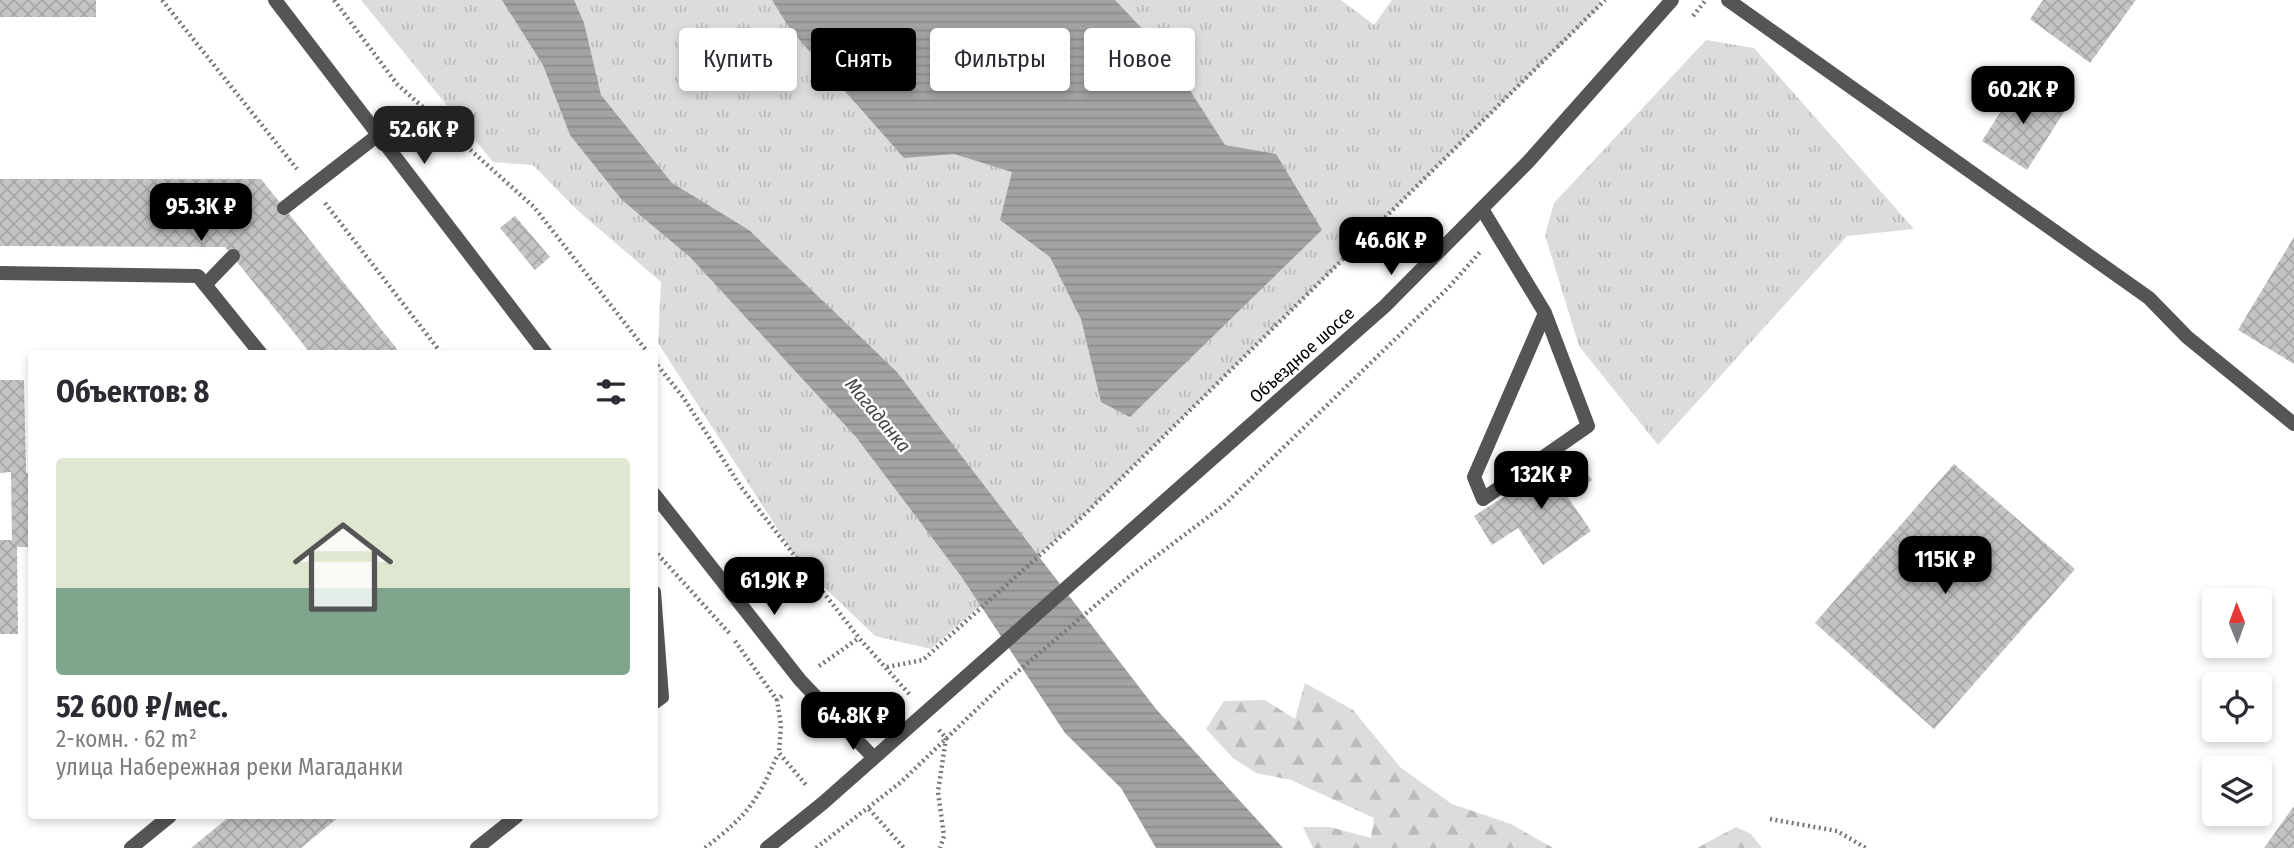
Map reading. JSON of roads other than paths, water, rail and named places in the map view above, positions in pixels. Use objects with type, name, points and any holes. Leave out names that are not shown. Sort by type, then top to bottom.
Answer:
[{"type":"street","points":[[275,0],[543,350]]},
{"type":"street","name":"Объездное шоссе","points":[[767,848],[823,803],[1385,306],[1482,209],[1597,87],[1672,0]]},
{"type":"street","points":[[1728,0],[2149,298],[2187,337],[2294,424]]},
{"type":"street","points":[[284,208],[378,135]]},
{"type":"street","points":[[1482,209],[1545,313],[1588,426],[1483,499],[1474,477],[1545,313]]},
{"type":"street","points":[[205,285],[233,257]]},
{"type":"street","points":[[0,273],[198,276],[258,350]]},
{"type":"street","points":[[658,499],[800,680],[873,757]]},
{"type":"street","points":[[658,644],[662,697],[658,700]]},
{"type":"street","points":[[131,848],[166,819]]},
{"type":"street","points":[[477,848],[513,819]]},
{"type":"water","name":"Магаданка","points":[[502,0],[574,0],[584,23],[601,95],[672,183],[749,230],[897,372],[1156,709],[1283,848],[1156,848],[1121,788],[1065,733],[961,576],[856,437],[690,257],[622,200],[570,135],[543,65]]},
{"type":"water","points":[[772,0],[1115,0],[1142,28],[1084,28],[1084,91],[1190,91],[1225,145],[1276,154],[1322,230],[1130,417],[1101,402],[1081,319],[1050,257],[1000,220],[1012,172],[954,154],[904,158],[845,91],[916,91],[916,28],[811,28],[811,53],[797,37],[797,28],[789,28]]}]
